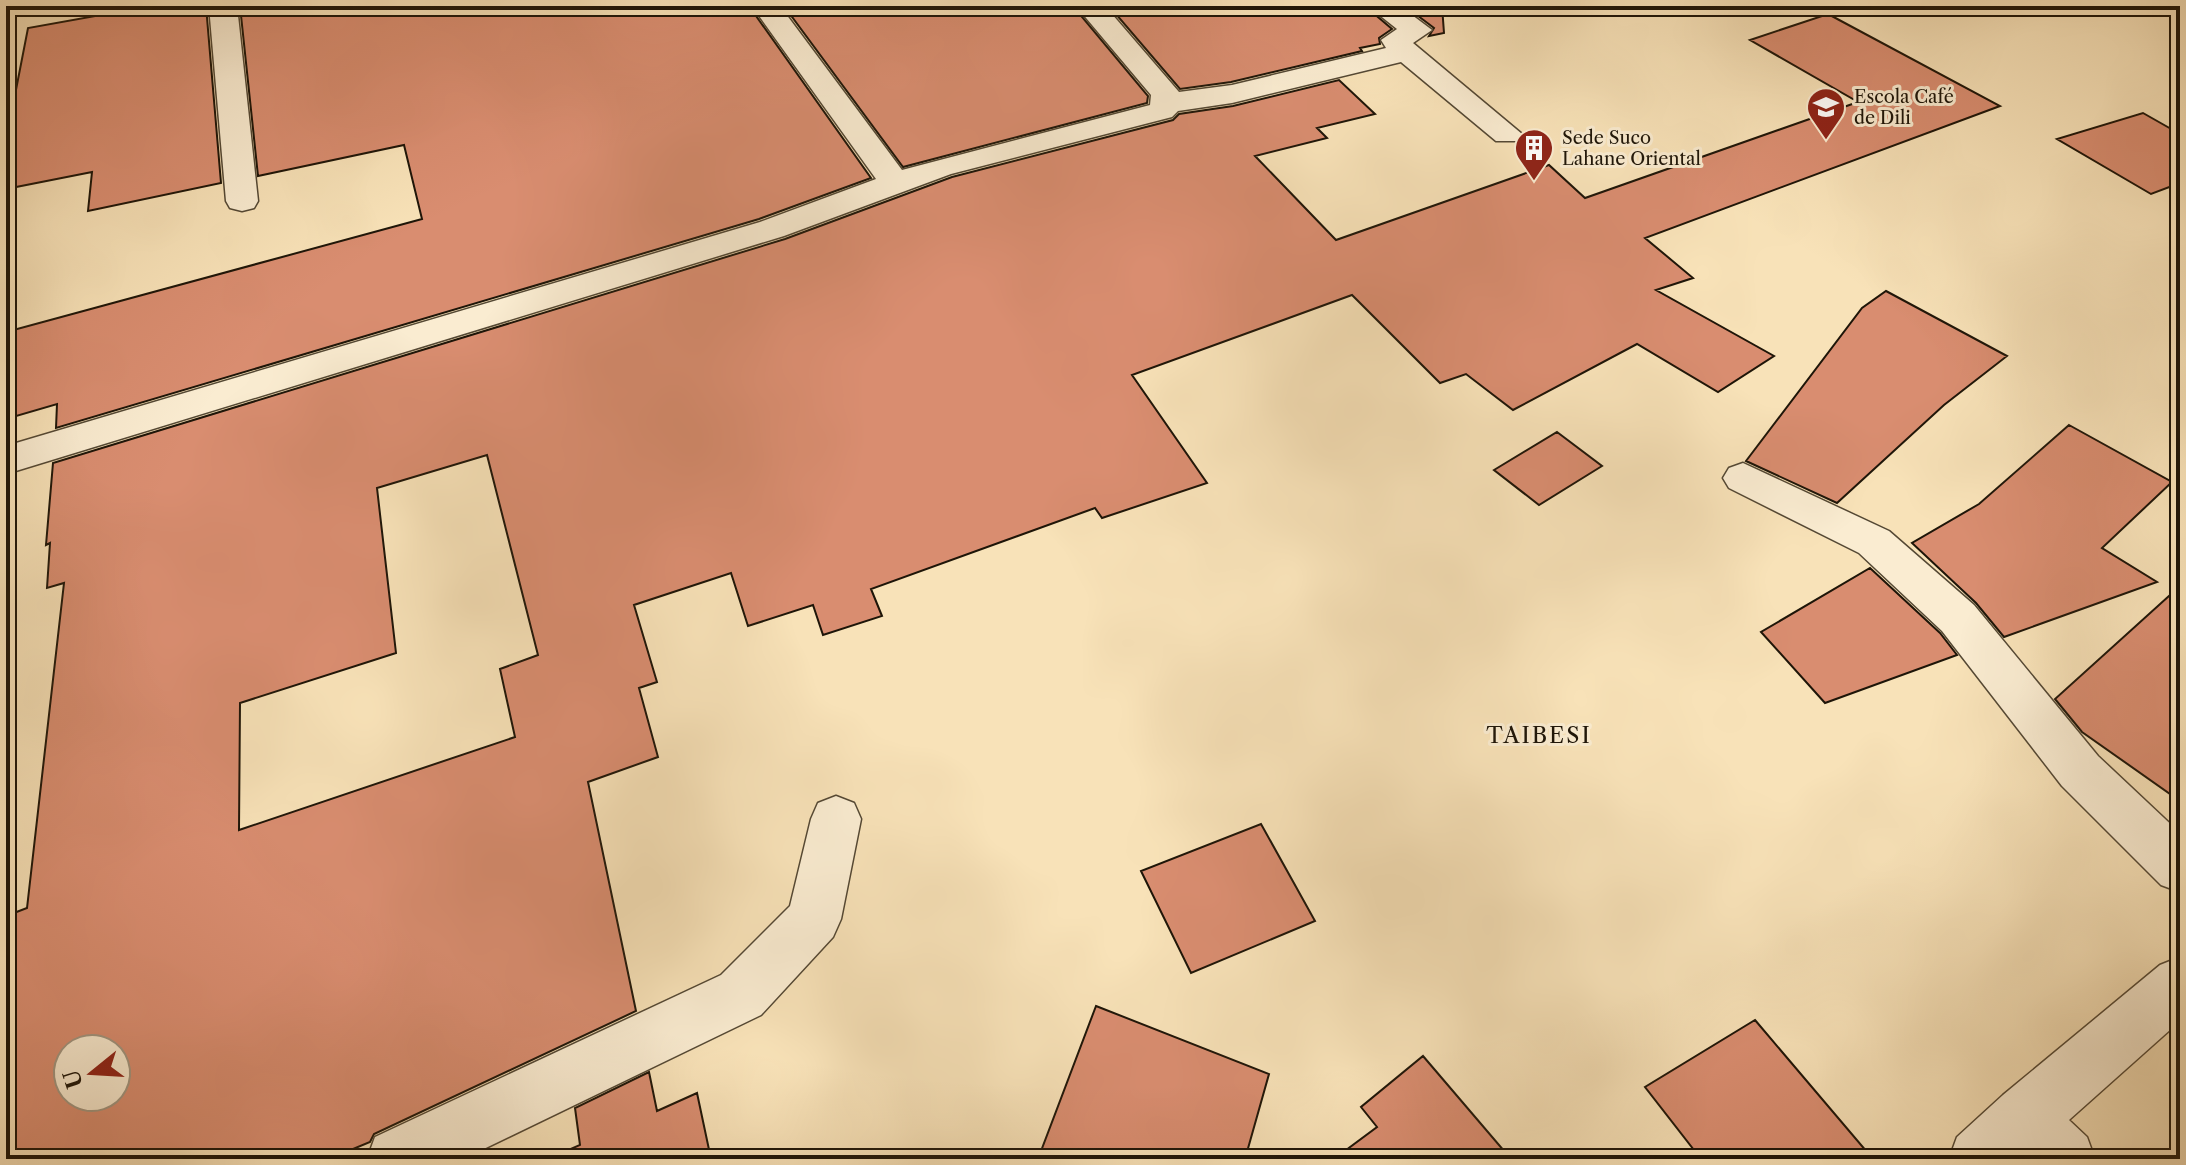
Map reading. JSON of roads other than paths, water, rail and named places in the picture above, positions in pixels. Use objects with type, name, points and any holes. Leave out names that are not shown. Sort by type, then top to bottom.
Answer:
[{"type":"street","points":[[223,6],[242,201]]},
{"type":"street","points":[[766,6],[895,183]]},
{"type":"street","points":[[1090,6],[1165,93],[1168,103]]},
{"type":"street","points":[[1382,6],[1418,30],[1395,40],[1507,134]]},
{"type":"street","points":[[6,460],[772,229],[940,167],[1161,111],[1168,103],[1232,94],[1407,52]]},
{"type":"street","points":[[1743,478],[1874,542],[1958,618],[2080,771],[2180,868]]},
{"type":"street","points":[[397,1159],[741,995],[814,919],[836,819]]},
{"type":"street","points":[[1979,1159],[2024,1116],[2180,984]]},
{"type":"street","points":[[2024,1116],[2065,1159]]},
{"type":"place","name":"Escola Café de Dili","points":[[1826,141]]},
{"type":"place","name":"Sede Suco Lahane Oriental","points":[[1534,182]]},
{"type":"district","name":"TAIBESI","points":[[1539,735]]}]
